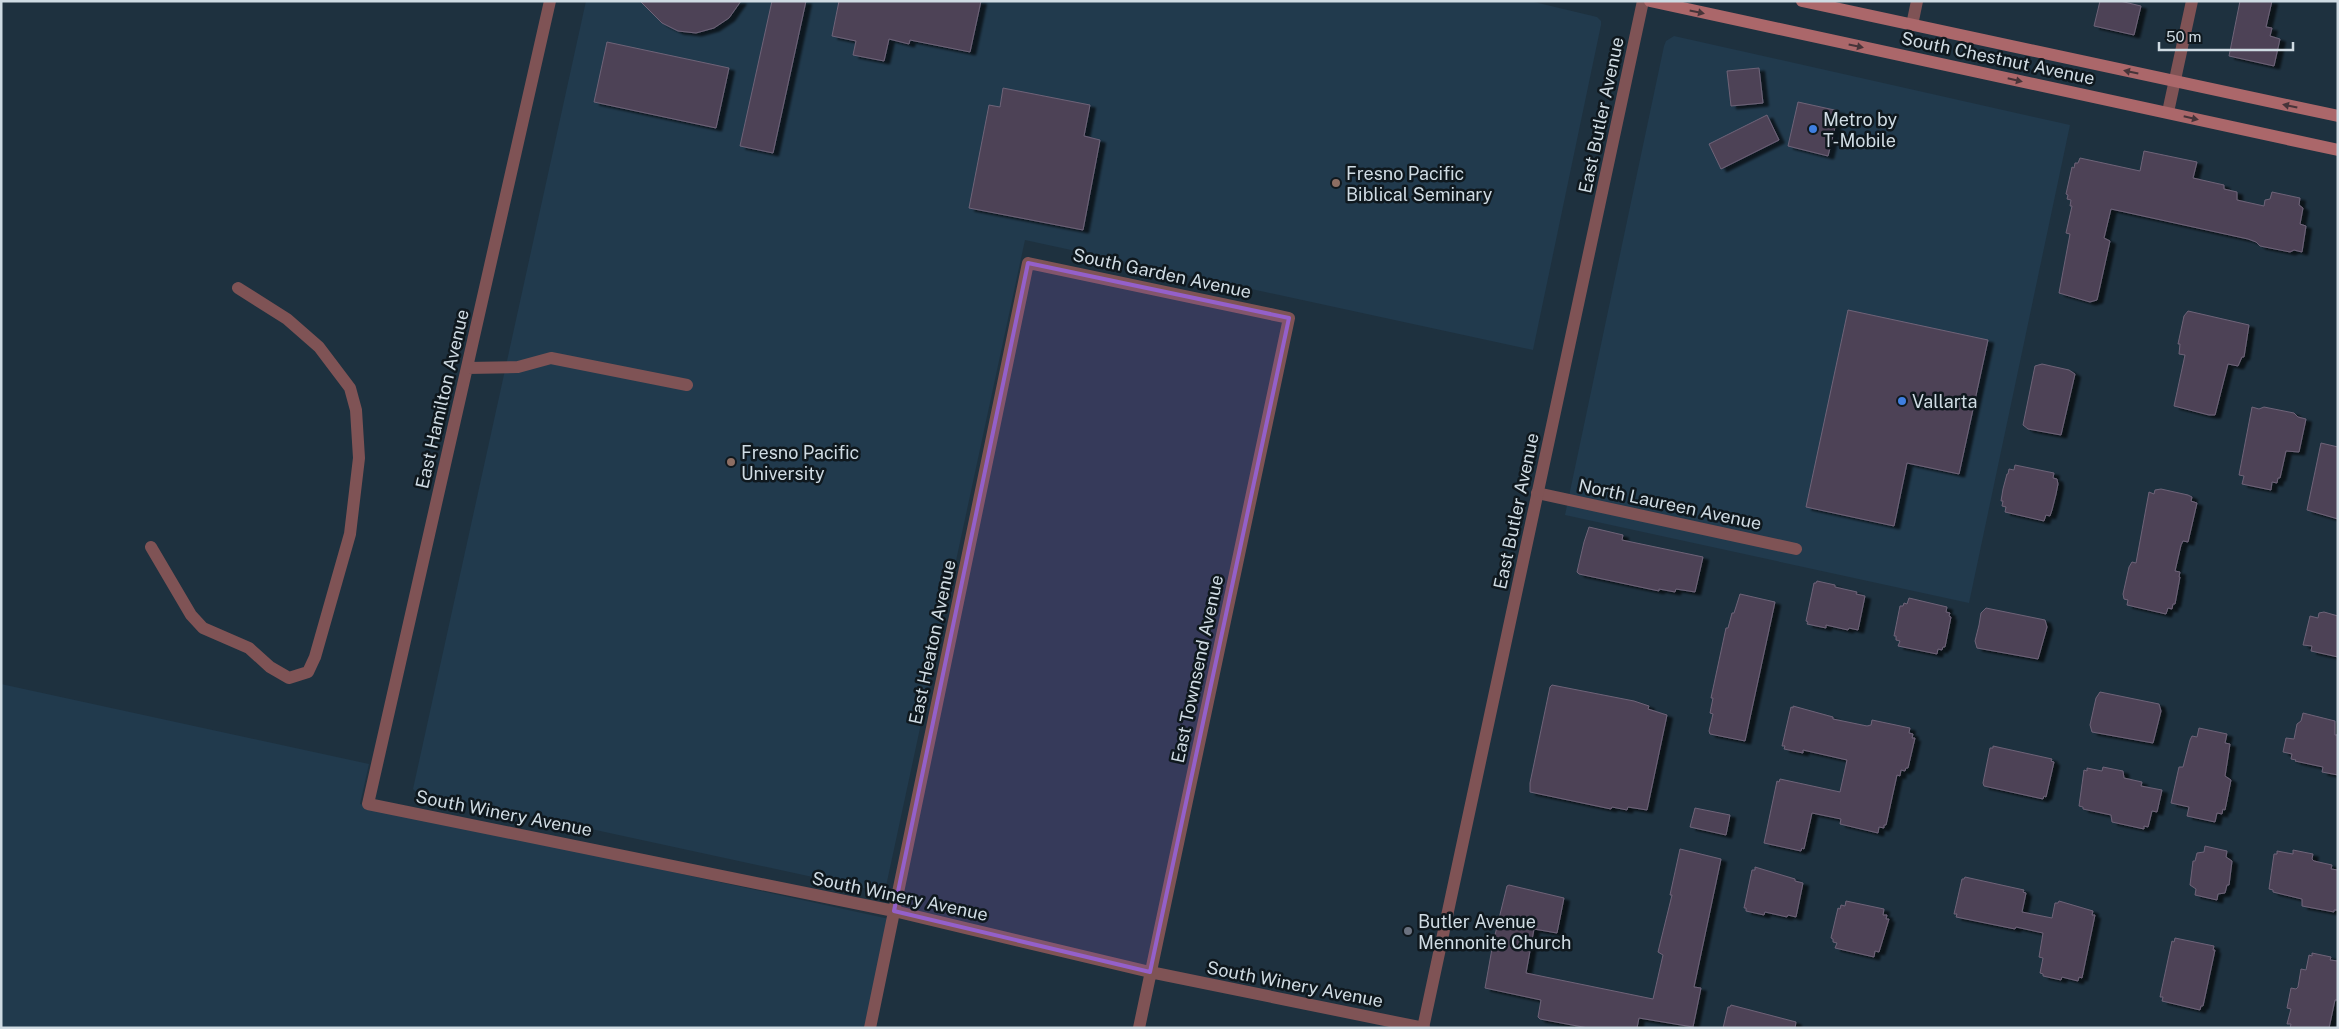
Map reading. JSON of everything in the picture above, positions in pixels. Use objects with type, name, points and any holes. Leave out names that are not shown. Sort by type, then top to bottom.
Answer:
[{"type":"main road","name":"South Chestnut Avenue","points":[[1650,1],[2338,150]]},
{"type":"main road","name":"South Chestnut Avenue","points":[[1802,1],[2338,116]]},
{"type":"street","name":"East Hamilton Avenue","points":[[368,804],[550,1]]},
{"type":"street","name":"East Butler Avenue","points":[[1423,1028],[1643,1]]},
{"type":"street","points":[[1912,25],[1917,1]]},
{"type":"street","points":[[2168,112],[2192,1]]},
{"type":"street","name":"South Garden Avenue","points":[[1028,263],[1289,318]]},
{"type":"street","name":"East Heaton Avenue","points":[[870,1028],[1028,263]]},
{"type":"street","points":[[151,547],[191,615],[203,628],[249,648],[270,667],[289,678],[308,672],[315,657],[350,534],[359,458],[356,410],[350,388],[319,347],[287,319],[238,288]]},
{"type":"street","name":"East Townsend Avenue","points":[[1138,1028],[1289,318]]},
{"type":"street","points":[[467,368],[518,367],[551,358],[687,385]]},
{"type":"street","name":"North Laureen Avenue","points":[[1538,492],[1796,549]]},
{"type":"street","name":"South Winery Avenue","points":[[368,804],[894,911],[1150,972],[1423,1028]]},
{"type":"highlighted area","points":[[1028,263],[1289,318],[1150,972],[894,911]]},
{"type":"shaded area","name":"Fresno Pacific University","points":[[586,1],[1530,1],[1597,17],[1601,21],[1601,25],[1533,350],[1025,240],[885,891],[882,892],[415,791],[413,789]]},
{"type":"shaded area","points":[[1674,36],[2070,125],[1969,603],[1565,515],[1664,46],[1666,41]]},
{"type":"shaded area","points":[[1,684],[369,764],[360,804],[894,920],[870,1028],[1,1028]]},
{"type":"building","points":[[640,1],[741,1],[729,18],[714,28],[696,33],[678,31],[662,23]]},
{"type":"building","points":[[772,1],[806,1],[773,153],[740,146]]},
{"type":"building","points":[[839,1],[981,1],[970,52],[910,40],[909,44],[889,39],[884,61],[853,55],[856,41],[832,36]]},
{"type":"building","points":[[2100,1],[2120,1],[2141,6],[2134,35],[2094,26]]},
{"type":"building","points":[[2240,1],[2272,1],[2266,27],[2272,28],[2270,36],[2280,39],[2274,66],[2229,56]]},
{"type":"building","points":[[607,42],[729,68],[716,128],[594,102]]},
{"type":"building","points":[[1759,68],[1763,103],[1731,106],[1727,71]]},
{"type":"building","points":[[1003,88],[1090,105],[1084,136],[1100,140],[1083,230],[969,208],[989,105],[1000,107]]},
{"type":"building","name":"Metro by T-Mobile","points":[[1798,102],[1839,111],[1828,156],[1788,146]]},
{"type":"building","points":[[1767,115],[1779,140],[1721,169],[1709,144]]},
{"type":"building","points":[[2144,151],[2197,162],[2193,178],[2224,185],[2224,189],[2237,192],[2237,200],[2264,206],[2265,200],[2270,199],[2272,192],[2300,198],[2299,205],[2303,208],[2300,224],[2306,226],[2302,252],[2294,250],[2290,252],[2260,246],[2248,239],[2111,209],[2104,238],[2110,241],[2097,300],[2090,302],[2059,293],[2070,234],[2066,233],[2072,206],[2070,206],[2071,200],[2067,199],[2068,195],[2066,194],[2072,167],[2074,168],[2075,163],[2078,163],[2080,158],[2140,171]]},
{"type":"building","name":"Vallarta","points":[[1848,310],[1988,340],[1959,474],[1907,463],[1894,526],[1806,507]]},
{"type":"building","points":[[2188,311],[2249,325],[2244,357],[2242,357],[2238,366],[2228,364],[2215,415],[2174,406],[2185,355],[2179,354],[2180,344],[2178,344],[2184,316]]},
{"type":"building","points":[[2042,364],[2069,370],[2075,374],[2061,435],[2028,429],[2023,425],[2035,366]]},
{"type":"building","points":[[2252,407],[2259,409],[2264,407],[2294,413],[2298,417],[2306,419],[2299,452],[2286,451],[2280,478],[2278,478],[2277,483],[2272,482],[2271,490],[2242,484],[2244,476],[2239,475]]},
{"type":"building","points":[[2321,443],[2338,447],[2338,519],[2307,510]]},
{"type":"building","points":[[2015,465],[2054,473],[2053,478],[2057,479],[2058,484],[2056,494],[2050,516],[2046,515],[2044,521],[2005,512],[2006,507],[2002,506],[2003,501],[2001,501],[2003,489],[2009,469],[2014,470]]},
{"type":"building","points":[[2161,489],[2188,495],[2192,497],[2191,501],[2197,503],[2188,542],[2183,541],[2181,545],[2175,571],[2180,572],[2180,577],[2175,604],[2173,604],[2172,609],[2168,608],[2166,614],[2127,605],[2128,600],[2124,599],[2123,594],[2129,567],[2132,562],[2136,563],[2149,492],[2154,494],[2155,490]]},
{"type":"building","points":[[1589,527],[1623,535],[1622,540],[1703,557],[1695,592],[1676,589],[1675,592],[1659,589],[1659,591],[1579,574],[1577,572]]},
{"type":"building","points":[[1817,581],[1835,585],[1835,587],[1857,592],[1856,594],[1865,596],[1858,630],[1849,628],[1848,630],[1826,625],[1826,628],[1807,624],[1814,583]]},
{"type":"building","points":[[1740,594],[1775,602],[1745,741],[1710,734],[1709,731],[1713,714],[1710,713],[1713,698],[1711,698],[1726,628],[1728,628]]},
{"type":"building","points":[[1909,598],[1947,607],[1946,612],[1950,613],[1949,616],[1951,617],[1945,647],[1942,650],[1938,649],[1937,654],[1898,646],[1900,641],[1896,640],[1896,636],[1894,636],[1900,606],[1903,606],[1904,603],[1907,604]]},
{"type":"building","points":[[1986,608],[2045,620],[2047,627],[2038,659],[1977,648],[1975,641],[1981,613]]},
{"type":"building","points":[[2324,612],[2338,616],[2338,657],[2311,651],[2312,646],[2303,645],[2310,616],[2318,618],[2319,613]]},
{"type":"building","points":[[1552,685],[1634,701],[1649,706],[1648,709],[1667,715],[1647,810],[1628,807],[1627,810],[1612,807],[1611,809],[1530,792],[1530,783],[1550,687]]},
{"type":"building","points":[[2100,692],[2159,704],[2161,711],[2153,743],[2092,732],[2090,725],[2096,698]]},
{"type":"building","points":[[1793,706],[1833,717],[1833,719],[1867,726],[1871,725],[1872,720],[1910,728],[1909,733],[1913,734],[1912,738],[1915,738],[1908,768],[1905,771],[1901,770],[1900,776],[1897,775],[1886,825],[1884,825],[1884,828],[1879,827],[1878,833],[1840,824],[1841,819],[1812,813],[1804,849],[1802,848],[1801,851],[1764,843],[1777,781],[1779,782],[1780,779],[1840,792],[1847,760],[1803,750],[1803,753],[1784,749],[1785,746],[1782,746],[1791,707],[1793,708]]},
{"type":"building","points":[[2303,713],[2335,721],[2335,735],[2338,735],[2338,775],[2322,772],[2323,767],[2295,761],[2291,759],[2292,754],[2283,752],[2286,738],[2294,739],[2297,724],[2301,721]]},
{"type":"building","points":[[2199,728],[2227,734],[2225,743],[2230,744],[2225,776],[2231,780],[2225,810],[2223,809],[2222,814],[2217,813],[2215,822],[2187,816],[2189,807],[2171,803],[2179,767],[2183,767],[2190,740],[2192,736],[2197,737]]},
{"type":"building","points":[[1993,746],[2052,759],[2051,761],[2054,762],[2046,797],[2044,796],[2043,799],[1984,786],[1990,748],[1993,748]]},
{"type":"building","points":[[2103,767],[2123,771],[2124,778],[2142,782],[2141,786],[2162,790],[2157,812],[2152,811],[2148,827],[2144,826],[2144,829],[2112,822],[2111,815],[2083,809],[2083,807],[2079,806],[2084,770],[2087,771],[2087,768],[2102,771]]},
{"type":"building","points":[[1695,808],[1730,815],[1726,835],[1690,827]]},
{"type":"building","points":[[2205,846],[2227,851],[2226,857],[2232,861],[2229,885],[2227,885],[2225,893],[2218,894],[2217,900],[2195,895],[2196,889],[2190,885],[2193,861],[2195,861],[2197,853],[2204,852]]},
{"type":"building","points":[[1680,849],[1721,859],[1694,987],[1701,988],[1693,1027],[1639,1018],[1637,1028],[1588,1028],[1540,1019],[1538,1017],[1541,1000],[1485,988],[1493,943],[1507,886],[1509,885],[1564,898],[1557,933],[1534,929],[1526,973],[1653,999],[1663,955],[1658,952],[1672,895],[1670,895]]},
{"type":"building","points":[[2293,850],[2313,854],[2312,859],[2314,861],[2332,865],[2331,869],[2338,870],[2338,910],[2334,910],[2334,912],[2302,906],[2302,899],[2273,892],[2273,890],[2269,889],[2274,854],[2277,854],[2277,851],[2293,854]]},
{"type":"building","points":[[1755,867],[1803,883],[1796,917],[1765,912],[1764,915],[1746,911],[1746,908],[1744,908],[1752,870],[1755,870]]},
{"type":"building","points":[[1965,877],[2024,890],[2023,892],[2026,893],[2022,912],[2052,918],[2055,903],[2059,901],[2093,911],[2092,915],[2095,915],[2082,978],[2079,977],[2078,981],[2062,977],[2061,980],[2043,976],[2040,973],[2043,958],[2039,957],[2043,933],[1956,917],[1957,914],[1954,914],[1962,879]]},
{"type":"building","points":[[1846,901],[1884,909],[1883,915],[1887,915],[1886,919],[1889,919],[1879,952],[1875,951],[1874,957],[1835,948],[1837,943],[1833,942],[1831,938],[1838,908],[1840,909],[1841,905],[1845,906]]},
{"type":"building","points":[[2175,938],[2214,946],[2213,950],[2215,950],[2203,1006],[2201,1006],[2200,1010],[2162,1001],[2163,997],[2160,997],[2172,941],[2174,942]]},
{"type":"building","points":[[2312,953],[2331,957],[2330,960],[2338,961],[2338,1000],[2335,1000],[2329,1028],[2290,1028],[2291,1024],[2287,1024],[2291,1009],[2287,1008],[2291,988],[2296,989],[2298,987],[2301,969],[2306,970],[2309,955],[2312,956]]},
{"type":"building","points":[[1731,1005],[1796,1022],[1795,1028],[1723,1028],[1728,1007]]},
{"type":"place","name":"Metro by T-Mobile","points":[[1813,129]]},
{"type":"place","name":"Fresno Pacific Biblical Seminary","points":[[1336,183]]},
{"type":"place","name":"Vallarta","points":[[1902,401]]},
{"type":"place","name":"Fresno Pacific University","points":[[731,462]]},
{"type":"place","name":"Butler Avenue Mennonite Church","points":[[1408,931]]}]
